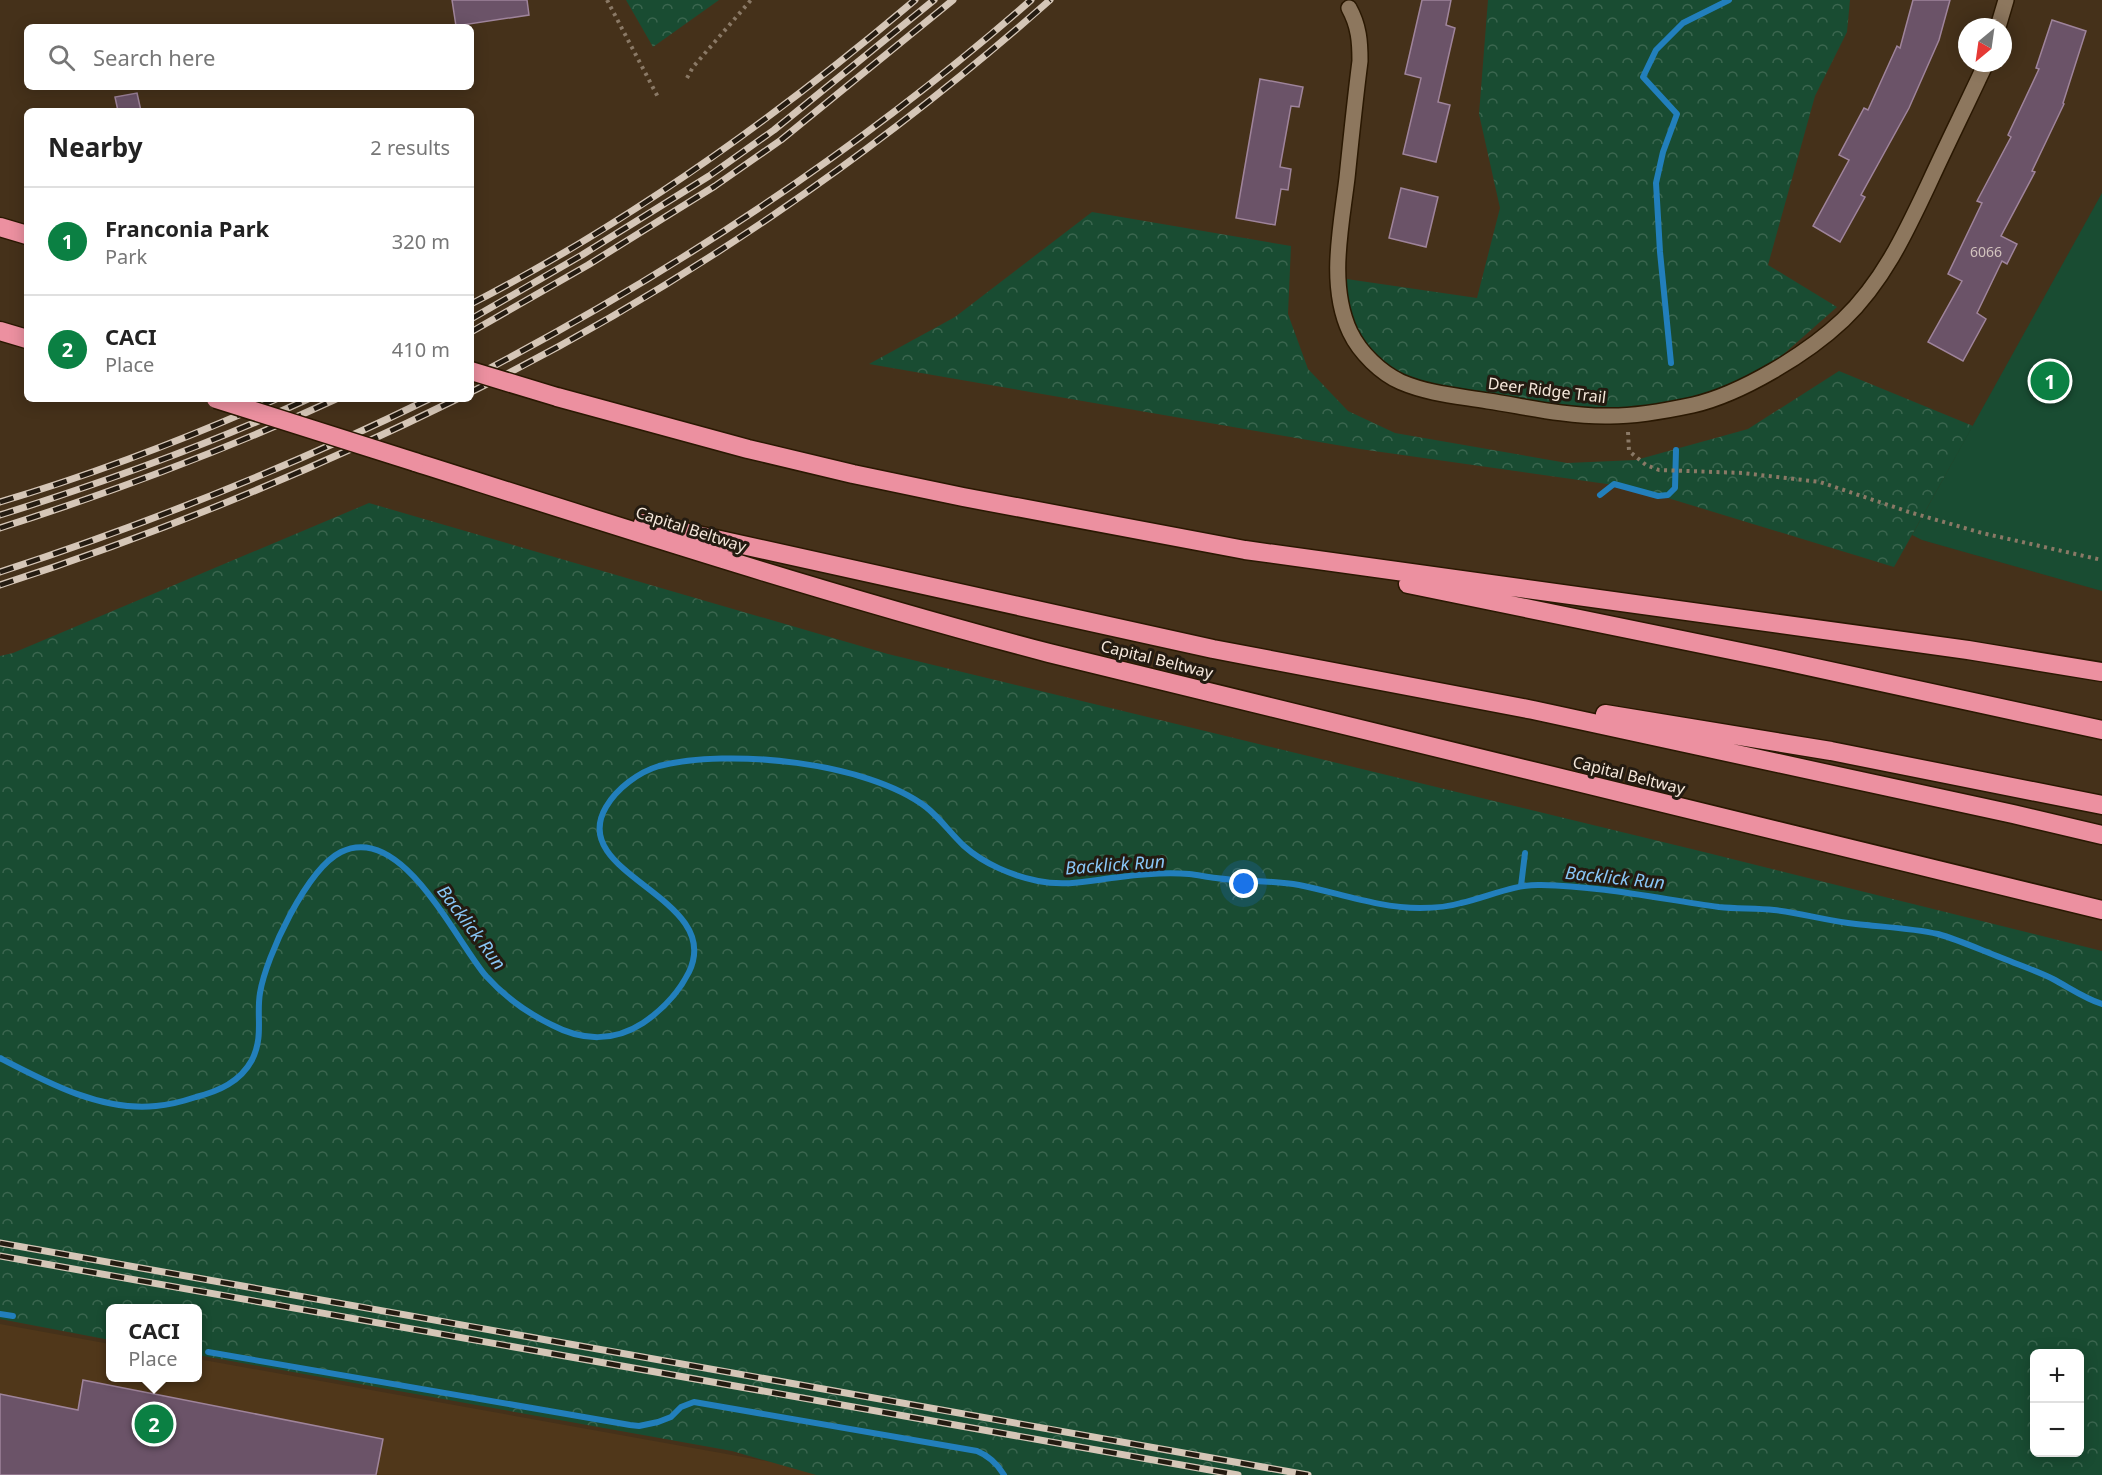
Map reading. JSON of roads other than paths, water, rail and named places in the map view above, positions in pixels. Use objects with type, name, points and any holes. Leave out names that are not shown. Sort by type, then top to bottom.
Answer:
[{"type":"highway","points":[[0,227],[24,234]]},
{"type":"highway","points":[[0,331],[24,338]]},
{"type":"highway","points":[[474,371],[557,397],[737,446],[853,474],[1245,550],[2097,728]]},
{"type":"highway","name":"Capital Beltway","points":[[225,402],[817,589],[940,625],[2102,910]]},
{"type":"highway","points":[[518,494],[1213,649],[1533,710],[2102,835]]},
{"type":"highway","points":[[1245,550],[1968,650],[2102,672]]},
{"type":"highway","points":[[1213,649],[1831,751],[2102,805]]},
{"type":"street","points":[[2001,18],[2006,0]]},
{"type":"street","name":"Deer Ridge Trail","points":[[1349,9],[1356,21],[1360,39],[1360,61],[1340,237],[1338,276],[1339,298],[1351,334],[1363,352],[1380,369],[1400,381],[1431,392],[1605,417],[1695,404],[1736,389],[1799,356],[1843,320],[1875,285],[1899,247],[1982,72]]},
{"type":"waterway","points":[[1671,363],[1656,183],[1663,152],[1677,114],[1643,77],[1656,50],[1683,23],[1729,0]]},
{"type":"waterway","points":[[1600,495],[1614,484],[1658,496],[1668,495],[1675,488],[1676,450]]},
{"type":"waterway","name":"Backlick Run","points":[[0,1058],[75,1093],[95,1100],[136,1107],[166,1105],[205,1095],[228,1085],[247,1068],[256,1051],[259,1034],[260,993],[270,958],[290,915],[302,894],[328,861],[341,852],[363,847],[385,854],[406,869],[443,913],[486,976],[525,1010],[575,1034],[598,1037],[621,1034],[643,1023],[657,1012],[680,987],[689,972],[694,946],[686,924],[607,851],[600,831],[606,807],[622,787],[651,769],[688,761],[722,758],[797,763],[869,779],[900,792],[926,807],[964,846],[990,864],[1019,876],[1049,883],[1069,883],[1146,874],[1189,874],[1289,883],[1374,903],[1420,908],[1451,905],[1531,885],[1608,890],[1719,907],[1784,911],[1846,923],[1938,934],[2041,973],[2102,1004]]},
{"type":"waterway","points":[[1521,886],[1525,853]]},
{"type":"waterway","points":[[0,1314],[13,1316]]},
{"type":"waterway","points":[[208,1352],[639,1426],[671,1417],[681,1407],[694,1402],[977,1451],[992,1460],[1004,1475]]},
{"type":"railway","points":[[474,302],[588,238],[701,165],[810,85],[915,0]]},
{"type":"railway","points":[[474,317],[582,255],[709,176],[774,130],[934,0]]},
{"type":"railway","points":[[474,330],[588,265],[715,186],[781,140],[953,0]]},
{"type":"railway","points":[[474,376],[619,296],[762,206],[832,158],[900,107],[1031,0]]},
{"type":"railway","points":[[474,390],[624,309],[773,215],[916,111],[1050,0]]},
{"type":"railway","points":[[0,502],[140,455],[269,402]]},
{"type":"railway","points":[[0,515],[156,462],[301,402]]},
{"type":"railway","points":[[0,528],[170,469],[329,402]]},
{"type":"railway","points":[[0,572],[55,554],[218,493],[324,448],[423,402]]},
{"type":"railway","points":[[0,585],[117,545],[232,500],[345,452],[451,402]]},
{"type":"railway","points":[[0,1243],[1308,1475]]},
{"type":"railway","points":[[0,1256],[1238,1475]]},
{"type":"place","name":"Franconia Park","points":[[2050,381]]},
{"type":"place","name":"CACI","points":[[154,1424]]}]
